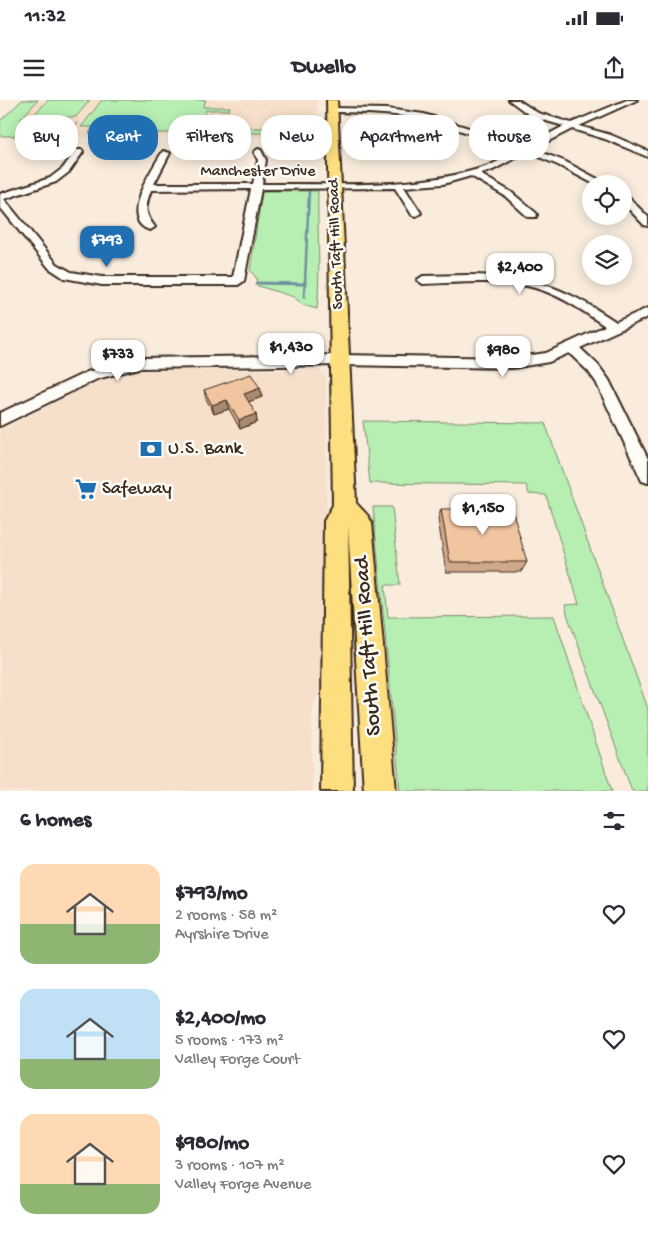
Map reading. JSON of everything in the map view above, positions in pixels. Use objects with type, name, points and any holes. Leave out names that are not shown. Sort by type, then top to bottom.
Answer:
[{"type":"main road","name":"South Taft Hill Road","points":[[332,105],[345,508],[336,521],[336,791]]},
{"type":"main road","name":"South Taft Hill Road","points":[[345,508],[360,523],[380,791]]},
{"type":"street","points":[[513,100],[534,115],[619,141],[648,154]]},
{"type":"street","name":"Manchester Drive","points":[[549,137],[612,105],[633,100]]},
{"type":"street","points":[[332,105],[418,115]]},
{"type":"street","points":[[79,152],[66,170],[53,180],[0,198],[53,266],[68,276],[102,281],[238,281],[262,160],[258,152]]},
{"type":"street","points":[[150,227],[144,224],[140,212],[142,201],[166,152]]},
{"type":"street","points":[[549,158],[586,175]]},
{"type":"street","name":"Manchester Drive","points":[[148,187],[335,187],[431,183],[472,174],[505,160]]},
{"type":"street","points":[[472,174],[508,194],[532,215]]},
{"type":"street","points":[[398,185],[416,213]]},
{"type":"street","points":[[632,206],[646,217]]},
{"type":"street","points":[[423,280],[541,281],[614,327]]},
{"type":"street","points":[[0,420],[92,375],[139,363],[341,360],[512,364],[538,360],[648,312]]},
{"type":"street","points":[[570,347],[593,368],[602,380],[648,476]]},
{"type":"shaded area","points":[[22,100],[317,100],[317,115],[261,115],[261,137],[251,137],[251,115],[168,115],[168,137],[158,137],[158,115],[88,115],[88,137],[78,137],[78,115],[15,115],[15,137],[0,137],[0,121]]},
{"type":"shaded area","points":[[161,370],[320,370],[326,377],[327,547],[321,683],[312,713],[312,791],[0,791],[0,429],[31,415],[77,390],[105,379],[133,372]]},
{"type":"green space","points":[[22,100],[38,100],[24,115],[15,115],[15,136],[0,136],[0,121]]},
{"type":"green space","points":[[48,100],[90,100],[78,115],[34,115]]},
{"type":"green space","points":[[102,100],[206,100],[203,107],[230,107],[229,110],[206,110],[204,115],[168,115],[168,133],[158,133],[158,115],[90,115]]},
{"type":"green space","points":[[88,118],[88,127],[81,127]]},
{"type":"green space","points":[[251,128],[261,128],[261,133],[251,133]]},
{"type":"green space","points":[[267,191],[318,191],[319,279],[317,309],[303,305],[294,297],[255,285],[257,279],[250,270],[262,193]]},
{"type":"green space","points":[[363,421],[545,423],[648,709],[648,791],[632,791],[568,617],[565,605],[579,604],[546,495],[529,494],[526,485],[370,483]]},
{"type":"green space","points":[[373,507],[392,507],[400,585],[385,585],[388,617],[554,616],[612,791],[400,791]]},
{"type":"building","points":[[251,374],[260,388],[244,394],[256,414],[239,420],[227,400],[212,405],[204,390]]},
{"type":"building","points":[[441,509],[512,509],[527,562],[450,562]]},
{"type":"waterway","points":[[305,282],[309,191]]},
{"type":"waterway","points":[[257,283],[305,284]]},
{"type":"waterway","points":[[304,297],[305,284]]},
{"type":"place","name":"U.S. Bank","points":[[151,449]]},
{"type":"place","name":"Safeway","points":[[86,489]]}]
